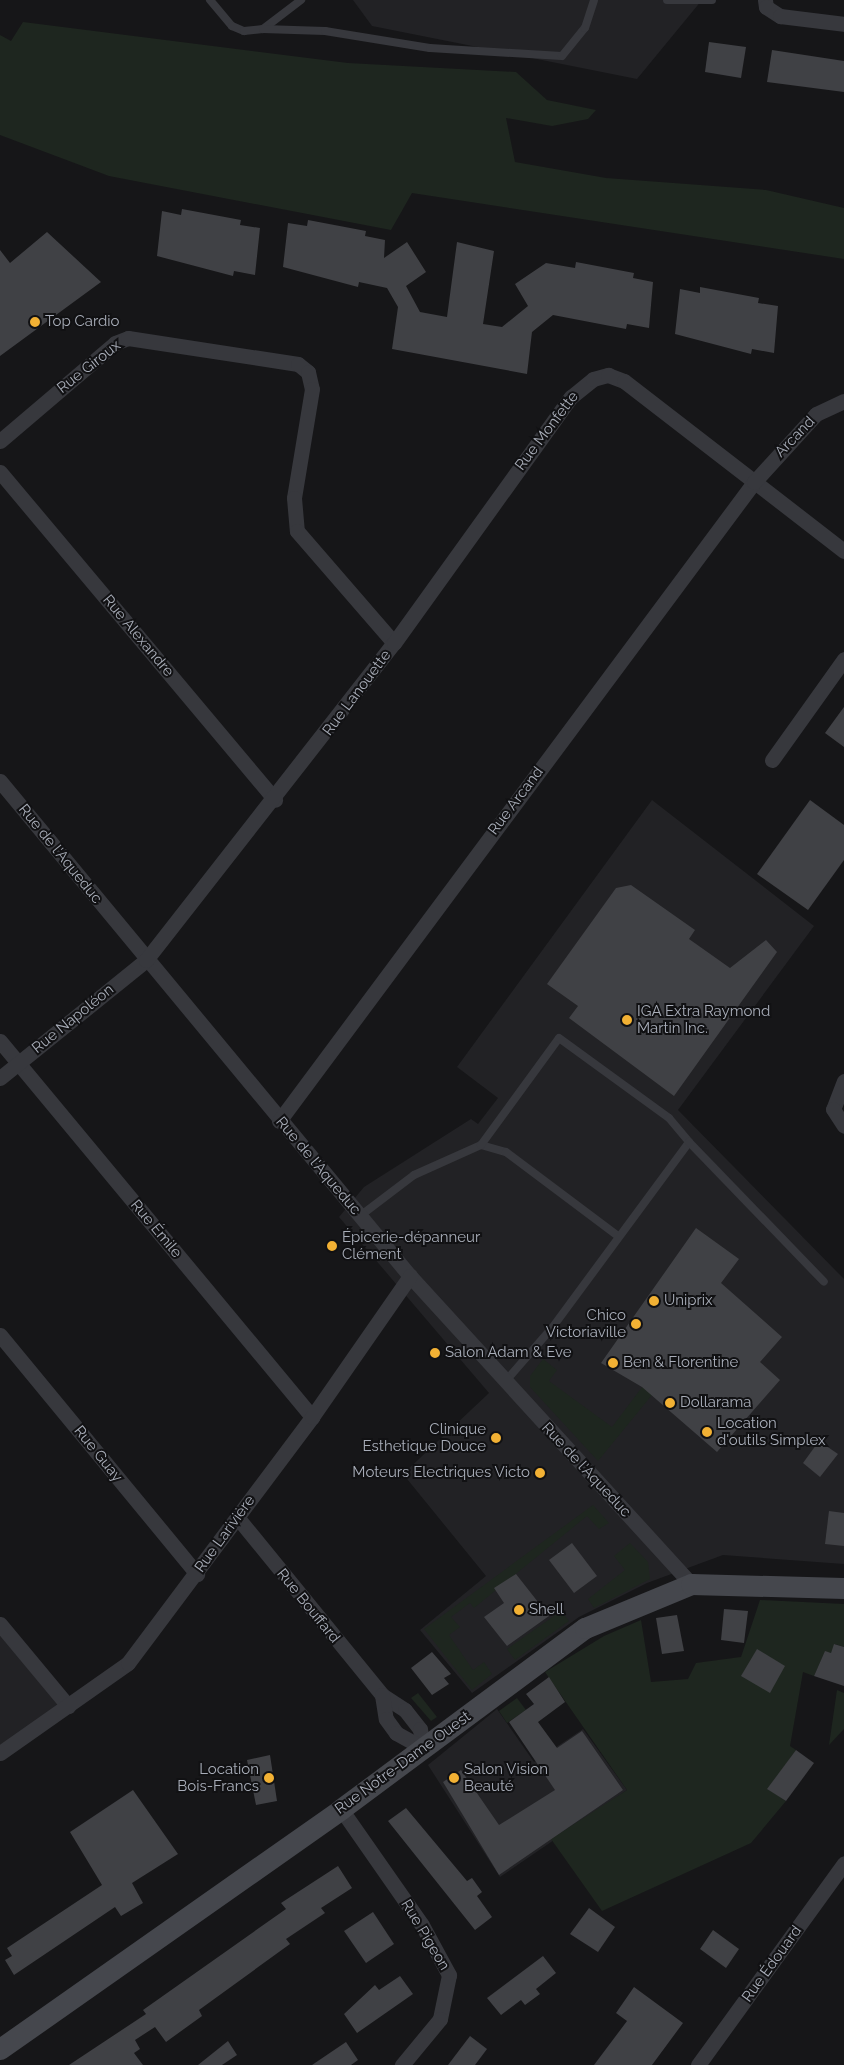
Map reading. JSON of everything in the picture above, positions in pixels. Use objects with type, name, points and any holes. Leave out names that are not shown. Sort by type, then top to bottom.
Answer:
[{"type":"street","points":[[766,3],[780,16],[844,24]]},
{"type":"street","name":"Rue Giroux","points":[[0,441],[115,343],[128,338],[283,359]]},
{"type":"street","name":"Rue Lanouette","points":[[146,960],[275,800],[394,643],[297,531],[294,498],[312,389],[308,372],[283,359]]},
{"type":"street","name":"Rue Monfette","points":[[394,643],[571,396],[593,379],[608,375],[624,380],[844,552]]},
{"type":"street","name":"Arcand","points":[[754,482],[816,414],[844,401]]},
{"type":"street","name":"Rue Alexandre","points":[[0,472],[275,800]]},
{"type":"street","name":"Rue Arcand","points":[[279,1121],[754,482]]},
{"type":"street","points":[[772,760],[844,660]]},
{"type":"street","name":"Rue de l'Aqueduc","points":[[0,781],[279,1121],[410,1276],[504,1383],[691,1584]]},
{"type":"street","name":"Rue Napoléon","points":[[0,1078],[146,960]]},
{"type":"street","name":"Rue Émile","points":[[0,1041],[312,1417]]},
{"type":"street","points":[[844,1081],[833,1109],[844,1126]]},
{"type":"street","name":"Rue Larivière","points":[[0,1753],[128,1663],[197,1574],[312,1417],[410,1276]]},
{"type":"street","name":"Rue Guay","points":[[0,1335],[197,1574]]},
{"type":"street","name":"Rue Bouffard","points":[[237,1517],[382,1695],[405,1710],[415,1722],[423,1748]]},
{"type":"street","name":"Rue Notre-Dame Ouest","points":[[0,2050],[341,1808],[586,1628],[691,1584],[844,1588]]},
{"type":"street","points":[[0,1624],[68,1706]]},
{"type":"street","name":"Rue Bouffard","points":[[382,1695],[386,1719],[396,1733],[423,1748]]},
{"type":"street","name":"Rue Pigeon","points":[[341,1808],[422,1926],[449,1975],[440,2019],[402,2065]]},
{"type":"street","name":"Rue Édouard","points":[[698,2065],[844,1863]]},
{"type":"lane","points":[[210,0],[232,26],[244,31],[263,29],[325,31],[430,48],[562,56],[585,28],[594,0]]},
{"type":"lane","points":[[263,29],[301,0]]},
{"type":"lane","points":[[667,0],[712,0]]},
{"type":"lane","points":[[360,1216],[414,1175],[481,1145],[559,1038],[669,1118],[689,1142],[824,1282]]},
{"type":"lane","points":[[504,1383],[552,1328],[689,1142]]},
{"type":"lane","points":[[481,1145],[506,1152],[618,1236]]},
{"type":"shaded area","points":[[353,0],[702,0],[637,79],[372,26]]},
{"type":"shaded area","points":[[23,22],[348,63],[516,72],[547,100],[596,110],[588,119],[552,126],[506,118],[515,162],[606,178],[766,190],[844,208],[844,259],[412,193],[391,230],[109,176],[0,135],[0,35],[11,41]]},
{"type":"shaded area","points":[[652,800],[814,926],[678,1110],[844,1279],[844,1564],[723,1555],[647,1583],[579,1617],[472,1693],[420,1630],[486,1576],[403,1474],[489,1393],[339,1217],[364,1187],[471,1119],[478,1124],[498,1098],[457,1067]]},
{"type":"shaded area","points":[[720,1284],[652,1395],[598,1461],[530,1387],[530,1376],[543,1359],[557,1370],[549,1381],[612,1427]]},
{"type":"shaded area","points":[[593,1505],[609,1523],[599,1529],[587,1516],[474,1608],[470,1603],[451,1617],[460,1627],[449,1635],[473,1670],[484,1662],[492,1674],[472,1690],[424,1629]]},
{"type":"shaded area","points":[[630,1543],[648,1562],[650,1579],[594,1608],[588,1599],[625,1570],[614,1556]]},
{"type":"shaded area","points":[[760,1600],[844,1604],[844,1647],[835,1644],[831,1653],[825,1652],[814,1676],[803,1672],[790,1746],[796,1750],[768,1789],[786,1801],[751,1843],[602,1911],[551,1839],[627,1790],[545,1672],[604,1636],[641,1620],[651,1682],[688,1679],[696,1663],[741,1657]]},
{"type":"shaded area","points":[[561,1611],[569,1621],[515,1660],[507,1649]]},
{"type":"shaded area","points":[[0,1624],[68,1706],[0,1753]]},
{"type":"shaded area","points":[[837,1690],[844,1693],[844,1729],[829,1745]]},
{"type":"shaded area","points":[[418,1693],[437,1717],[431,1721],[411,1698]]},
{"type":"shaded area","points":[[517,1698],[526,1710],[507,1723],[499,1711]]},
{"type":"shaded area","points":[[497,1709],[534,1762],[583,1729],[627,1790],[500,1877],[428,1765]]},
{"type":"building","points":[[709,42],[746,47],[741,78],[705,72]]},
{"type":"building","points":[[772,50],[844,61],[844,92],[767,82]]},
{"type":"building","points":[[182,209],[241,220],[240,225],[260,228],[255,275],[234,271],[233,276],[157,256],[162,211],[181,215]]},
{"type":"building","points":[[308,220],[366,231],[365,236],[385,240],[384,258],[407,242],[426,272],[406,286],[420,312],[447,317],[457,242],[494,251],[483,324],[502,327],[528,306],[515,284],[546,263],[575,268],[576,262],[634,273],[633,278],[653,282],[649,328],[627,324],[626,329],[553,315],[532,332],[527,374],[392,349],[398,307],[387,288],[359,282],[358,287],[283,267],[288,223],[307,226]]},
{"type":"building","points":[[47,232],[101,282],[0,356],[0,250],[10,263]]},
{"type":"building","points":[[700,287],[759,298],[758,303],[778,306],[774,353],[752,349],[751,354],[675,334],[680,289],[700,293]]},
{"type":"building","points":[[844,707],[844,747],[825,733]]},
{"type":"building","points":[[810,800],[844,825],[844,860],[808,910],[757,874]]},
{"type":"building","points":[[631,885],[695,930],[689,939],[730,968],[766,940],[777,952],[674,1096],[569,1018],[578,1006],[547,984],[616,888]]},
{"type":"building","points":[[696,1228],[739,1259],[721,1283],[782,1337],[760,1362],[780,1380],[717,1452],[642,1387],[601,1363]]},
{"type":"building","points":[[819,1441],[838,1454],[820,1477],[803,1463]]},
{"type":"building","points":[[829,1511],[844,1513],[844,1546],[825,1544]]},
{"type":"building","points":[[572,1543],[597,1576],[574,1593],[549,1560]]},
{"type":"building","name":"Shell","points":[[516,1574],[549,1616],[507,1646],[484,1617],[504,1603],[494,1588]]},
{"type":"building","points":[[724,1609],[748,1611],[744,1643],[721,1640]]},
{"type":"building","points":[[677,1615],[684,1651],[662,1654],[656,1618]]},
{"type":"building","points":[[834,1644],[844,1647],[844,1686],[814,1676],[825,1651],[831,1653]]},
{"type":"building","points":[[757,1649],[785,1666],[770,1693],[741,1676]]},
{"type":"building","points":[[432,1652],[451,1674],[444,1678],[449,1684],[432,1695],[411,1668]]},
{"type":"building","points":[[549,1677],[565,1702],[538,1722],[557,1748],[582,1731],[623,1790],[499,1875],[443,1782],[461,1770],[499,1825],[555,1790],[509,1722],[534,1704],[526,1694]]},
{"type":"building","points":[[796,1750],[814,1763],[786,1801],[767,1789]]},
{"type":"building","points":[[270,1755],[277,1801],[256,1805],[247,1760]]},
{"type":"building","points":[[133,1790],[178,1854],[132,1883],[143,1903],[121,1916],[115,1907],[14,1975],[5,1960],[12,1956],[7,1948],[102,1885],[70,1832]]},
{"type":"building","points":[[406,1808],[467,1881],[472,1878],[482,1892],[477,1896],[492,1917],[475,1930],[388,1821]]},
{"type":"building","points":[[338,1866],[352,1888],[321,1908],[325,1913],[286,1939],[290,1944],[199,2010],[202,2016],[166,2042],[155,2027],[135,2040],[140,2049],[134,2053],[143,2065],[69,2065],[146,2014],[143,2010],[286,1909],[281,1903]]},
{"type":"building","points":[[589,1908],[615,1927],[598,1952],[570,1934]]},
{"type":"building","points":[[373,1912],[394,1944],[366,1963],[344,1931]]},
{"type":"building","points":[[713,1930],[739,1949],[726,1968],[700,1949]]},
{"type":"building","points":[[543,1956],[556,1973],[536,1989],[540,1994],[525,2005],[521,2000],[501,2015],[487,1998]]},
{"type":"building","points":[[400,1976],[413,1994],[357,2033],[344,2014],[375,1985],[379,1990]]},
{"type":"building","points":[[634,1987],[683,2023],[652,2065],[594,2065],[627,2021],[616,2013]]},
{"type":"building","points":[[470,2036],[487,2049],[475,2065],[448,2065]]},
{"type":"building","points":[[228,2041],[237,2055],[222,2065],[198,2065]]},
{"type":"building","points":[[346,2042],[358,2060],[351,2065],[312,2065]]},
{"type":"place","name":"Top Cardio","points":[[35,322]]},
{"type":"place","name":"IGA Extra Raymond Martin Inc.","points":[[627,1020]]},
{"type":"place","name":"Épicerie-dépanneur Clément","points":[[332,1246]]},
{"type":"place","name":"Uniprix","points":[[654,1301]]},
{"type":"place","name":"Chico Victoriaville","points":[[636,1324]]},
{"type":"place","name":"Salon Adam & Eve","points":[[435,1353]]},
{"type":"place","name":"Ben & Florentine","points":[[613,1363]]},
{"type":"place","name":"Dollarama","points":[[670,1403]]},
{"type":"place","name":"Location d'outils Simplex","points":[[707,1432]]},
{"type":"place","name":"Clinique Esthetique Douce","points":[[496,1438]]},
{"type":"place","name":"Moteurs Electriques Victo","points":[[540,1473]]},
{"type":"place","name":"Shell","points":[[519,1610]]},
{"type":"place","name":"Location Bois-Francs","points":[[269,1778]]},
{"type":"place","name":"Salon Vision Beauté","points":[[454,1778]]}]
